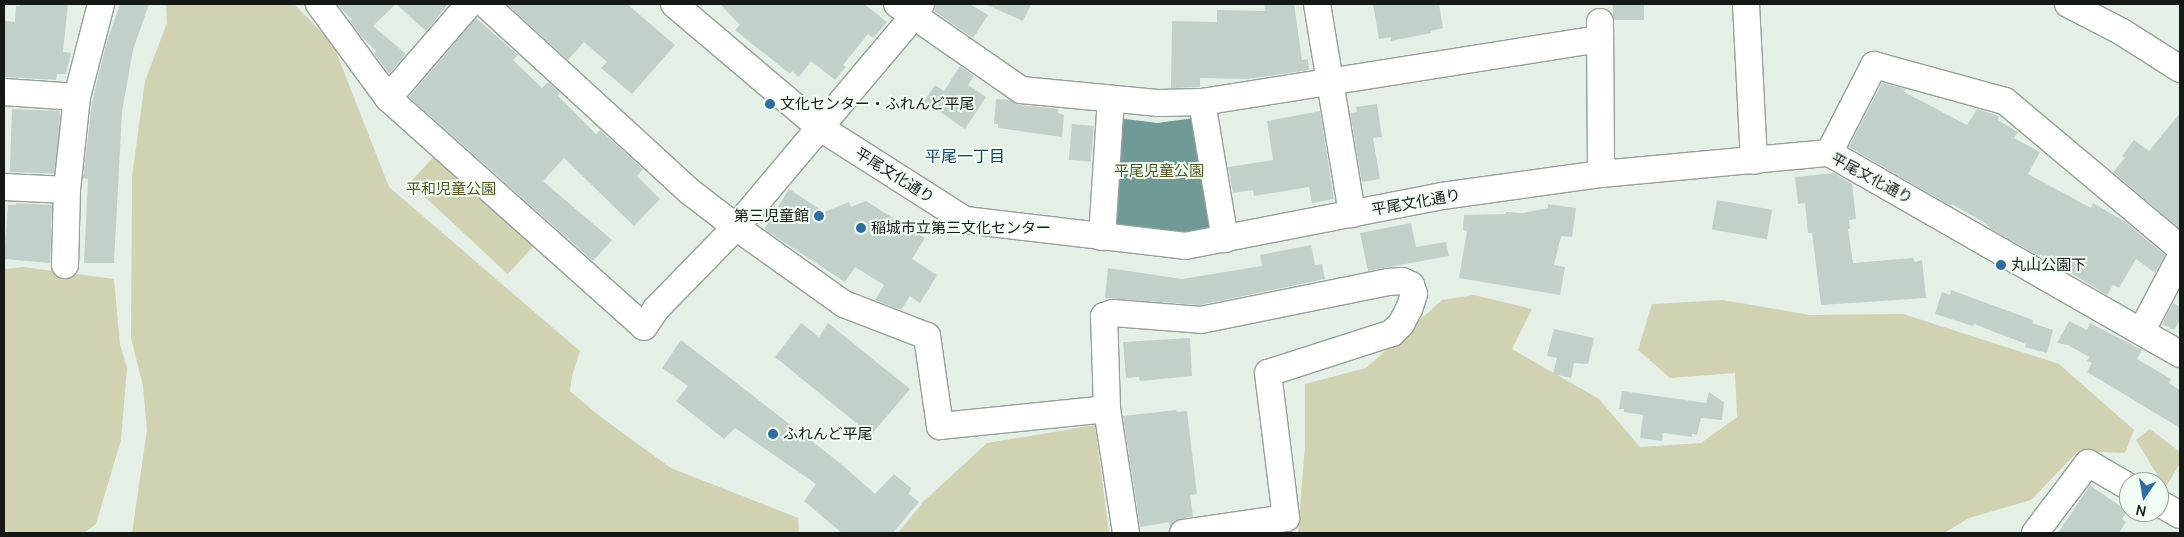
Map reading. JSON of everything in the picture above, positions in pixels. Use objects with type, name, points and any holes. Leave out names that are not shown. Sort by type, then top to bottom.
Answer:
[{"type":"street","points":[[65,265],[67,190],[77,97],[101,4]]},
{"type":"street","points":[[319,4],[388,98],[644,327],[656,309],[736,227],[819,127],[910,8],[1021,90],[1159,103],[1202,102],[1331,82],[1600,30],[1601,174]]},
{"type":"street","points":[[388,98],[469,4]]},
{"type":"street","points":[[485,4],[689,191],[736,227],[844,304],[927,336],[940,426],[1107,409]]},
{"type":"street","name":"平尾文化通り","points":[[674,4],[819,127],[965,220],[1185,246],[1442,196],[1601,174],[1754,162],[1830,153],[2142,330],[2180,354]]},
{"type":"street","points":[[1317,4],[1352,214]]},
{"type":"street","points":[[1746,4],[1754,162]]},
{"type":"street","points":[[2068,4],[2122,32],[2180,69]]},
{"type":"street","points":[[1830,153],[1874,65],[1893,70],[2005,101],[2180,248]]},
{"type":"street","points":[[4,92],[77,97]]},
{"type":"street","points":[[1102,237],[1111,99]]},
{"type":"street","points":[[1202,102],[1224,239]]},
{"type":"street","points":[[4,187],[67,190]]},
{"type":"street","points":[[2142,330],[2180,258]]},
{"type":"street","points":[[1126,533],[1107,409],[1102,329],[1104,316],[1113,314],[1201,320],[1388,282],[1402,281],[1411,285],[1414,294],[1409,309],[1401,324],[1392,333],[1268,373],[1286,518],[1183,533]]},
{"type":"street","points":[[2035,533],[2088,463],[2119,480]]},
{"type":"street","points":[[2169,509],[2180,515]]},
{"type":"green space","points":[[166,4],[294,4],[333,44],[389,187],[580,351],[572,376],[570,391],[598,415],[671,468],[798,518],[799,533],[132,533],[147,430],[143,386],[131,338],[132,177],[145,81],[167,23]]},
{"type":"green space","name":"平和児童公園","points":[[441,149],[539,240],[508,274],[410,183]]},
{"type":"green space","points":[[23,267],[114,279],[120,344],[127,368],[121,440],[96,524],[84,533],[4,533],[4,269]]},
{"type":"green space","points":[[1474,295],[1532,309],[1512,349],[1599,399],[1640,447],[1701,443],[1737,417],[1735,373],[1670,378],[1638,350],[1652,304],[1723,300],[1810,315],[1903,314],[2059,364],[2134,430],[2125,453],[2078,451],[2031,500],[1969,518],[1944,533],[1298,533],[1305,446],[1305,384],[1366,368],[1442,300]]},
{"type":"green space","points":[[1095,425],[1109,533],[898,533],[923,502],[987,443]]},
{"type":"green space","points":[[2150,429],[2180,452],[2180,463],[2169,482],[2169,472],[2156,472],[2136,440]]},
{"type":"water","name":"平尾児童公園","points":[[1118,118],[1157,123],[1195,118],[1214,231],[1198,234],[1110,228]]},
{"type":"building","points":[[21,4],[68,4],[63,52],[71,53],[66,74],[57,74],[56,80],[4,77],[5,21],[15,22],[16,6]]},
{"type":"building","points":[[120,4],[149,4],[133,50],[122,112],[114,263],[84,263],[88,179],[83,178],[92,102],[107,41]]},
{"type":"building","points":[[337,4],[396,4],[373,26],[406,54],[389,74],[374,53],[376,51],[361,36],[350,21],[352,20]]},
{"type":"building","points":[[396,4],[444,4],[447,6],[426,31]]},
{"type":"building","points":[[507,4],[627,4],[675,45],[632,94],[601,68],[607,62],[584,42],[568,60]]},
{"type":"building","points":[[720,4],[864,4],[887,22],[873,38],[868,34],[843,65],[846,67],[835,80],[811,61],[799,77],[792,71],[790,74],[735,30],[740,25]]},
{"type":"building","points":[[936,4],[970,4],[988,15],[973,38],[934,11]]},
{"type":"building","points":[[985,4],[1031,4],[1023,21]]},
{"type":"building","points":[[1264,4],[1294,4],[1302,60],[1308,59],[1309,70],[1248,79],[1200,78],[1200,87],[1171,88],[1172,21],[1217,22],[1217,10],[1265,11]]},
{"type":"building","points":[[1373,4],[1439,4],[1443,28],[1431,31],[1431,33],[1391,41],[1391,37],[1379,39]]},
{"type":"building","points":[[1613,4],[1644,4],[1644,20],[1613,20]]},
{"type":"building","points":[[476,18],[518,55],[513,60],[542,88],[548,82],[560,93],[558,96],[596,134],[600,130],[643,169],[637,176],[660,199],[634,226],[564,158],[543,181],[612,240],[593,261],[409,97]]},
{"type":"building","points":[[960,66],[974,76],[968,85],[986,97],[965,129],[924,101],[935,85],[944,91]]},
{"type":"building","points":[[1882,83],[1906,89],[1904,92],[1967,125],[1977,109],[1999,116],[1998,120],[2018,132],[2014,138],[2040,152],[2028,174],[2091,208],[2093,203],[2124,221],[2165,255],[2155,273],[2136,259],[2119,288],[2113,285],[2107,295],[2040,254],[2039,256],[1952,204],[1951,206],[1849,147]]},
{"type":"building","points":[[996,99],[1010,100],[1020,105],[1058,109],[1058,113],[1064,115],[1062,137],[998,128],[998,124],[994,124]]},
{"type":"building","points":[[1377,104],[1382,137],[1373,138],[1380,179],[1362,182],[1350,113],[1357,112],[1356,107]]},
{"type":"building","points":[[12,109],[60,111],[58,174],[10,172]]},
{"type":"building","points":[[1320,111],[1334,199],[1312,203],[1309,187],[1254,196],[1253,190],[1233,193],[1228,167],[1273,160],[1267,121]]},
{"type":"building","points":[[2180,113],[2180,229],[2113,172],[2125,158],[2122,156],[2134,140],[2149,151]]},
{"type":"building","points":[[1072,124],[1094,126],[1091,162],[1069,160]]},
{"type":"building","points":[[1834,173],[1852,184],[1856,219],[1849,220],[1850,229],[1848,229],[1853,263],[1913,258],[1915,262],[1922,260],[1926,298],[1821,305],[1812,233],[1808,233],[1805,203],[1798,204],[1795,177]]},
{"type":"building","points":[[789,189],[824,212],[849,202],[851,207],[866,201],[925,238],[912,259],[937,275],[920,303],[910,296],[901,310],[875,300],[884,285],[855,267],[845,282],[764,229]]},
{"type":"building","points":[[1717,200],[1772,210],[1767,239],[1712,230]]},
{"type":"building","points":[[16,203],[52,205],[50,263],[4,259],[8,205],[16,205]]},
{"type":"building","points":[[1548,204],[1576,208],[1572,237],[1561,236],[1554,265],[1565,267],[1560,295],[1459,278],[1467,231],[1463,230],[1464,215],[1506,214],[1506,212],[1523,213],[1548,208]]},
{"type":"building","points":[[1411,223],[1416,247],[1446,242],[1449,256],[1368,271],[1360,233]]},
{"type":"building","points":[[1311,245],[1315,265],[1322,264],[1325,279],[1200,305],[1105,298],[1108,268],[1182,279],[1262,266],[1260,255]]},
{"type":"building","points":[[1951,290],[2033,320],[2032,323],[2053,330],[2047,353],[2025,347],[2026,344],[1974,324],[1973,326],[1935,314],[1942,292],[1950,295]]},
{"type":"building","points":[[2173,303],[2180,307],[2180,320],[2174,330],[2162,324]]},
{"type":"building","points":[[2069,321],[2087,330],[2090,323],[2142,350],[2137,359],[2171,379],[2169,383],[2180,390],[2180,428],[2087,372],[2092,363],[2087,361],[2089,357],[2068,345],[2057,343]]},
{"type":"building","points":[[801,323],[819,337],[828,323],[910,389],[871,435],[775,357]]},
{"type":"building","points":[[1554,329],[1594,338],[1588,364],[1574,363],[1571,378],[1553,374],[1557,358],[1547,356]]},
{"type":"building","points":[[1190,338],[1192,376],[1140,381],[1139,377],[1126,378],[1123,342]]},
{"type":"building","name":"ふれんど平尾","points":[[681,340],[840,463],[875,494],[894,474],[911,488],[909,494],[919,502],[893,533],[842,533],[804,501],[816,484],[735,428],[724,439],[676,401],[688,386],[662,368]]},
{"type":"building","points":[[1622,391],[1706,403],[1709,392],[1724,402],[1722,420],[1701,418],[1697,435],[1692,434],[1692,437],[1663,433],[1662,441],[1640,438],[1643,415],[1624,412],[1624,409],[1619,409]]},
{"type":"building","points":[[1176,410],[1177,412],[1187,411],[1197,494],[1190,495],[1193,516],[1174,521],[1170,526],[1169,522],[1140,527],[1123,416]]},
{"type":"building","points":[[2090,485],[2119,505],[2119,522],[2126,522],[2119,533],[2058,533]]},
{"type":"place","name":"文化センター・ふれんど平尾","points":[[770,104]]},
{"type":"place","name":"第三児童館","points":[[819,216]]},
{"type":"place","name":"稲城市立第三文化センター","points":[[861,228]]},
{"type":"place","name":"丸山公園下","points":[[2001,265]]},
{"type":"place","name":"ふれんど平尾","points":[[773,434]]},
{"type":"district","name":"平尾一丁目","points":[[965,156]]}]
